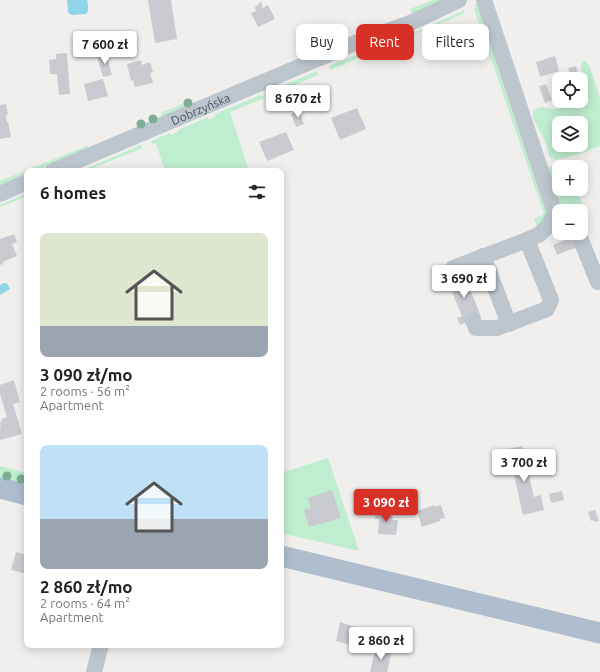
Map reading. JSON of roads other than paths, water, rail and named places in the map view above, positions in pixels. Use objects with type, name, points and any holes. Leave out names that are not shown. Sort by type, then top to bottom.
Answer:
[{"type":"main road","points":[[0,488],[24,494]]},
{"type":"main road","points":[[284,557],[600,633]]},
{"type":"street","name":"Dobrzyńska","points":[[62,168],[367,39],[410,23],[458,0]]},
{"type":"street","points":[[484,0],[554,204]]},
{"type":"street","points":[[0,194],[24,183]]},
{"type":"street","points":[[455,273],[453,268],[528,240],[540,234],[552,221]]},
{"type":"street","points":[[473,320],[476,328],[497,328],[547,309],[551,300],[528,240]]},
{"type":"street","points":[[581,240],[598,282]]},
{"type":"street","points":[[483,256],[509,324]]},
{"type":"street","points":[[94,672],[100,648]]},
{"type":"water","points":[[67,0],[87,0],[88,11],[86,14],[71,15],[68,12]]},
{"type":"water","points":[[4,283],[8,285],[10,289],[0,295],[0,285]]}]
